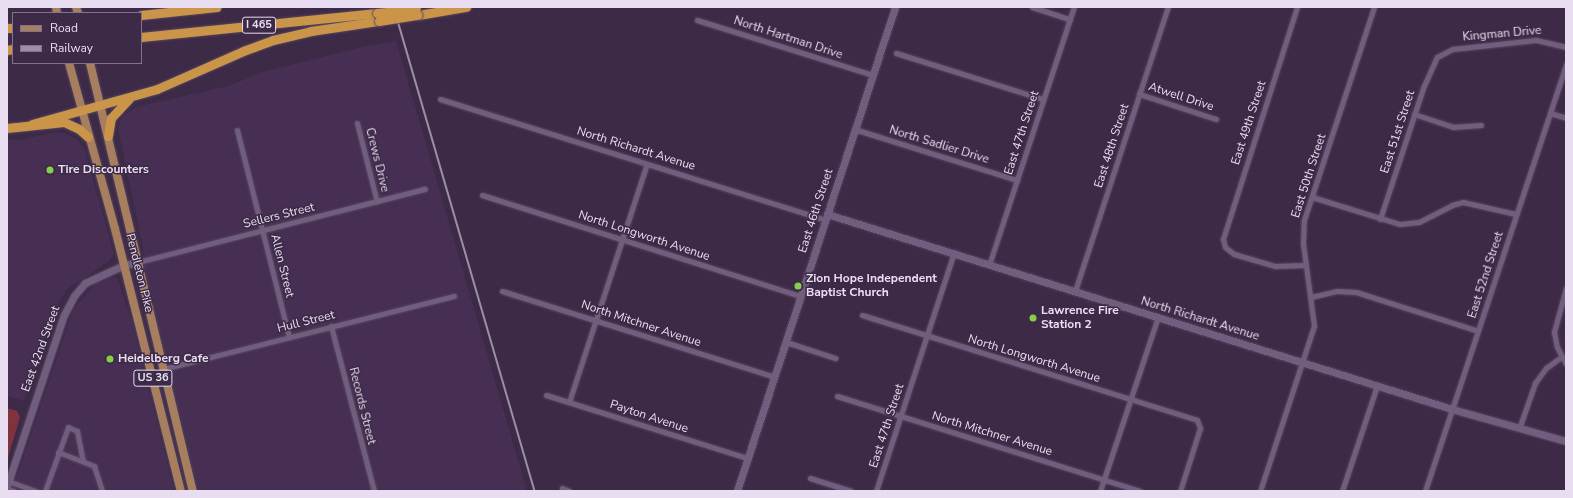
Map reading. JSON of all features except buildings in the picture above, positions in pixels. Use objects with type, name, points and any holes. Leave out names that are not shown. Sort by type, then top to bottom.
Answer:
[{"type":"highway","points":[[142,14],[218,7]]},
{"type":"highway","name":"I 465","points":[[142,36],[378,17],[417,12],[436,7]]},
{"type":"highway","points":[[417,12],[466,7]]},
{"type":"highway","points":[[32,124],[81,109],[132,97],[169,84],[243,51],[273,40],[378,17]]},
{"type":"highway","points":[[108,136],[111,118],[132,97]]},
{"type":"highway","points":[[7,128],[32,124],[64,122],[79,128],[88,137]]},
{"type":"main road","name":"Pendleton Pike","points":[[69,64],[124,265],[181,491]]},
{"type":"main road","name":"Pendleton Pike","points":[[90,64],[163,369],[194,491]]},
{"type":"street","name":"East 46th Street","points":[[736,491],[895,7]]},
{"type":"street","points":[[1032,7],[1070,19]]},
{"type":"street","name":"East 47th Street","points":[[989,265],[1074,7]]},
{"type":"street","name":"East 48th Street","points":[[1074,291],[1168,7]]},
{"type":"street","name":"East 49th Street","points":[[1297,7],[1223,232],[1225,246],[1234,254],[1273,266],[1306,265]]},
{"type":"street","name":"East 50th Street","points":[[1260,491],[1314,326],[1303,230],[1312,196],[1374,7]]},
{"type":"street","name":"North Hartman Drive","points":[[697,20],[872,75]]},
{"type":"street","name":"Kingman Drive","points":[[1440,55],[1452,49],[1536,40],[1566,47]]},
{"type":"street","points":[[896,53],[1043,99]]},
{"type":"street","name":"East 51st Street","points":[[1380,219],[1431,67],[1440,55]]},
{"type":"street","name":"East 52nd Street","points":[[1425,491],[1566,64]]},
{"type":"street","name":"Atwell Drive","points":[[1139,94],[1216,119]]},
{"type":"street","name":"North Richardt Avenue","points":[[440,100],[647,164],[954,253],[1377,386],[1452,409],[1520,426],[1566,441]]},
{"type":"street","points":[[1550,113],[1566,118]]},
{"type":"street","points":[[1414,114],[1453,127],[1480,125]]},
{"type":"street","name":"Crews Drive","points":[[357,123],[377,202]]},
{"type":"street","name":"North Sadlier Drive","points":[[854,129],[1017,180]]},
{"type":"street","name":"Allen Street","points":[[237,130],[289,337]]},
{"type":"street","points":[[569,402],[647,164]]},
{"type":"street","name":"Sellers Street","points":[[138,262],[425,189]]},
{"type":"street","name":"North Longworth Avenue","points":[[482,195],[801,296]]},
{"type":"street","points":[[1312,196],[1380,219],[1400,224],[1414,223],[1463,202],[1516,214]]},
{"type":"street","name":"East 47th Street","points":[[876,491],[954,253]]},
{"type":"street","name":"East 42nd Street","points":[[8,486],[65,313],[85,283],[124,265],[138,262]]},
{"type":"street","points":[[1566,288],[1554,332],[1561,357],[1566,364]]},
{"type":"street","name":"North Mitchner Avenue","points":[[502,291],[774,377]]},
{"type":"street","points":[[1311,296],[1337,291],[1354,292],[1478,331]]},
{"type":"street","name":"Hull Street","points":[[163,369],[454,296]]},
{"type":"street","name":"North Longworth Avenue","points":[[862,315],[1200,421],[1199,434],[1180,491]]},
{"type":"street","points":[[1100,491],[1158,317]]},
{"type":"street","name":"Records Street","points":[[331,326],[374,491]]},
{"type":"street","points":[[786,342],[835,358]]},
{"type":"street","points":[[1520,426],[1535,383],[1546,368],[1561,357]]},
{"type":"street","points":[[1342,491],[1377,386]]},
{"type":"street","name":"Payton Avenue","points":[[546,395],[747,458]]},
{"type":"street","name":"North Mitchner Avenue","points":[[837,396],[1141,491]]},
{"type":"street","points":[[45,491],[66,430],[70,427],[77,433],[83,461]]},
{"type":"street","points":[[58,452],[83,461],[96,469],[102,491]]},
{"type":"street","points":[[810,478],[851,491]]},
{"type":"street","points":[[8,486],[14,491]]},
{"type":"street","points":[[8,486],[36,491]]},
{"type":"street","points":[[562,488],[570,491]]},
{"type":"shaded area","points":[[396,41],[527,491],[198,491],[143,264],[143,247],[118,129],[122,117],[136,107],[229,86],[262,72],[362,47]]},
{"type":"shaded area","points":[[51,133],[64,133],[75,138],[84,148],[114,254],[108,262],[67,289],[57,305],[24,401],[7,396],[7,139],[20,140]]},
{"type":"shaded area","points":[[109,278],[117,278],[131,318],[174,491],[12,491],[73,310],[95,284]]},
{"type":"shaded area","points":[[7,408],[17,411],[20,417],[7,461]]},
{"type":"railway","points":[[394,7],[535,491]]},
{"type":"place","name":"Tire Discounters","points":[[50,170]]},
{"type":"place","name":"Zion Hope Independent Baptist Church","points":[[798,286]]},
{"type":"place","name":"Lawrence Fire Station 2","points":[[1033,318]]},
{"type":"place","name":"Heidelberg Cafe","points":[[110,359]]}]
